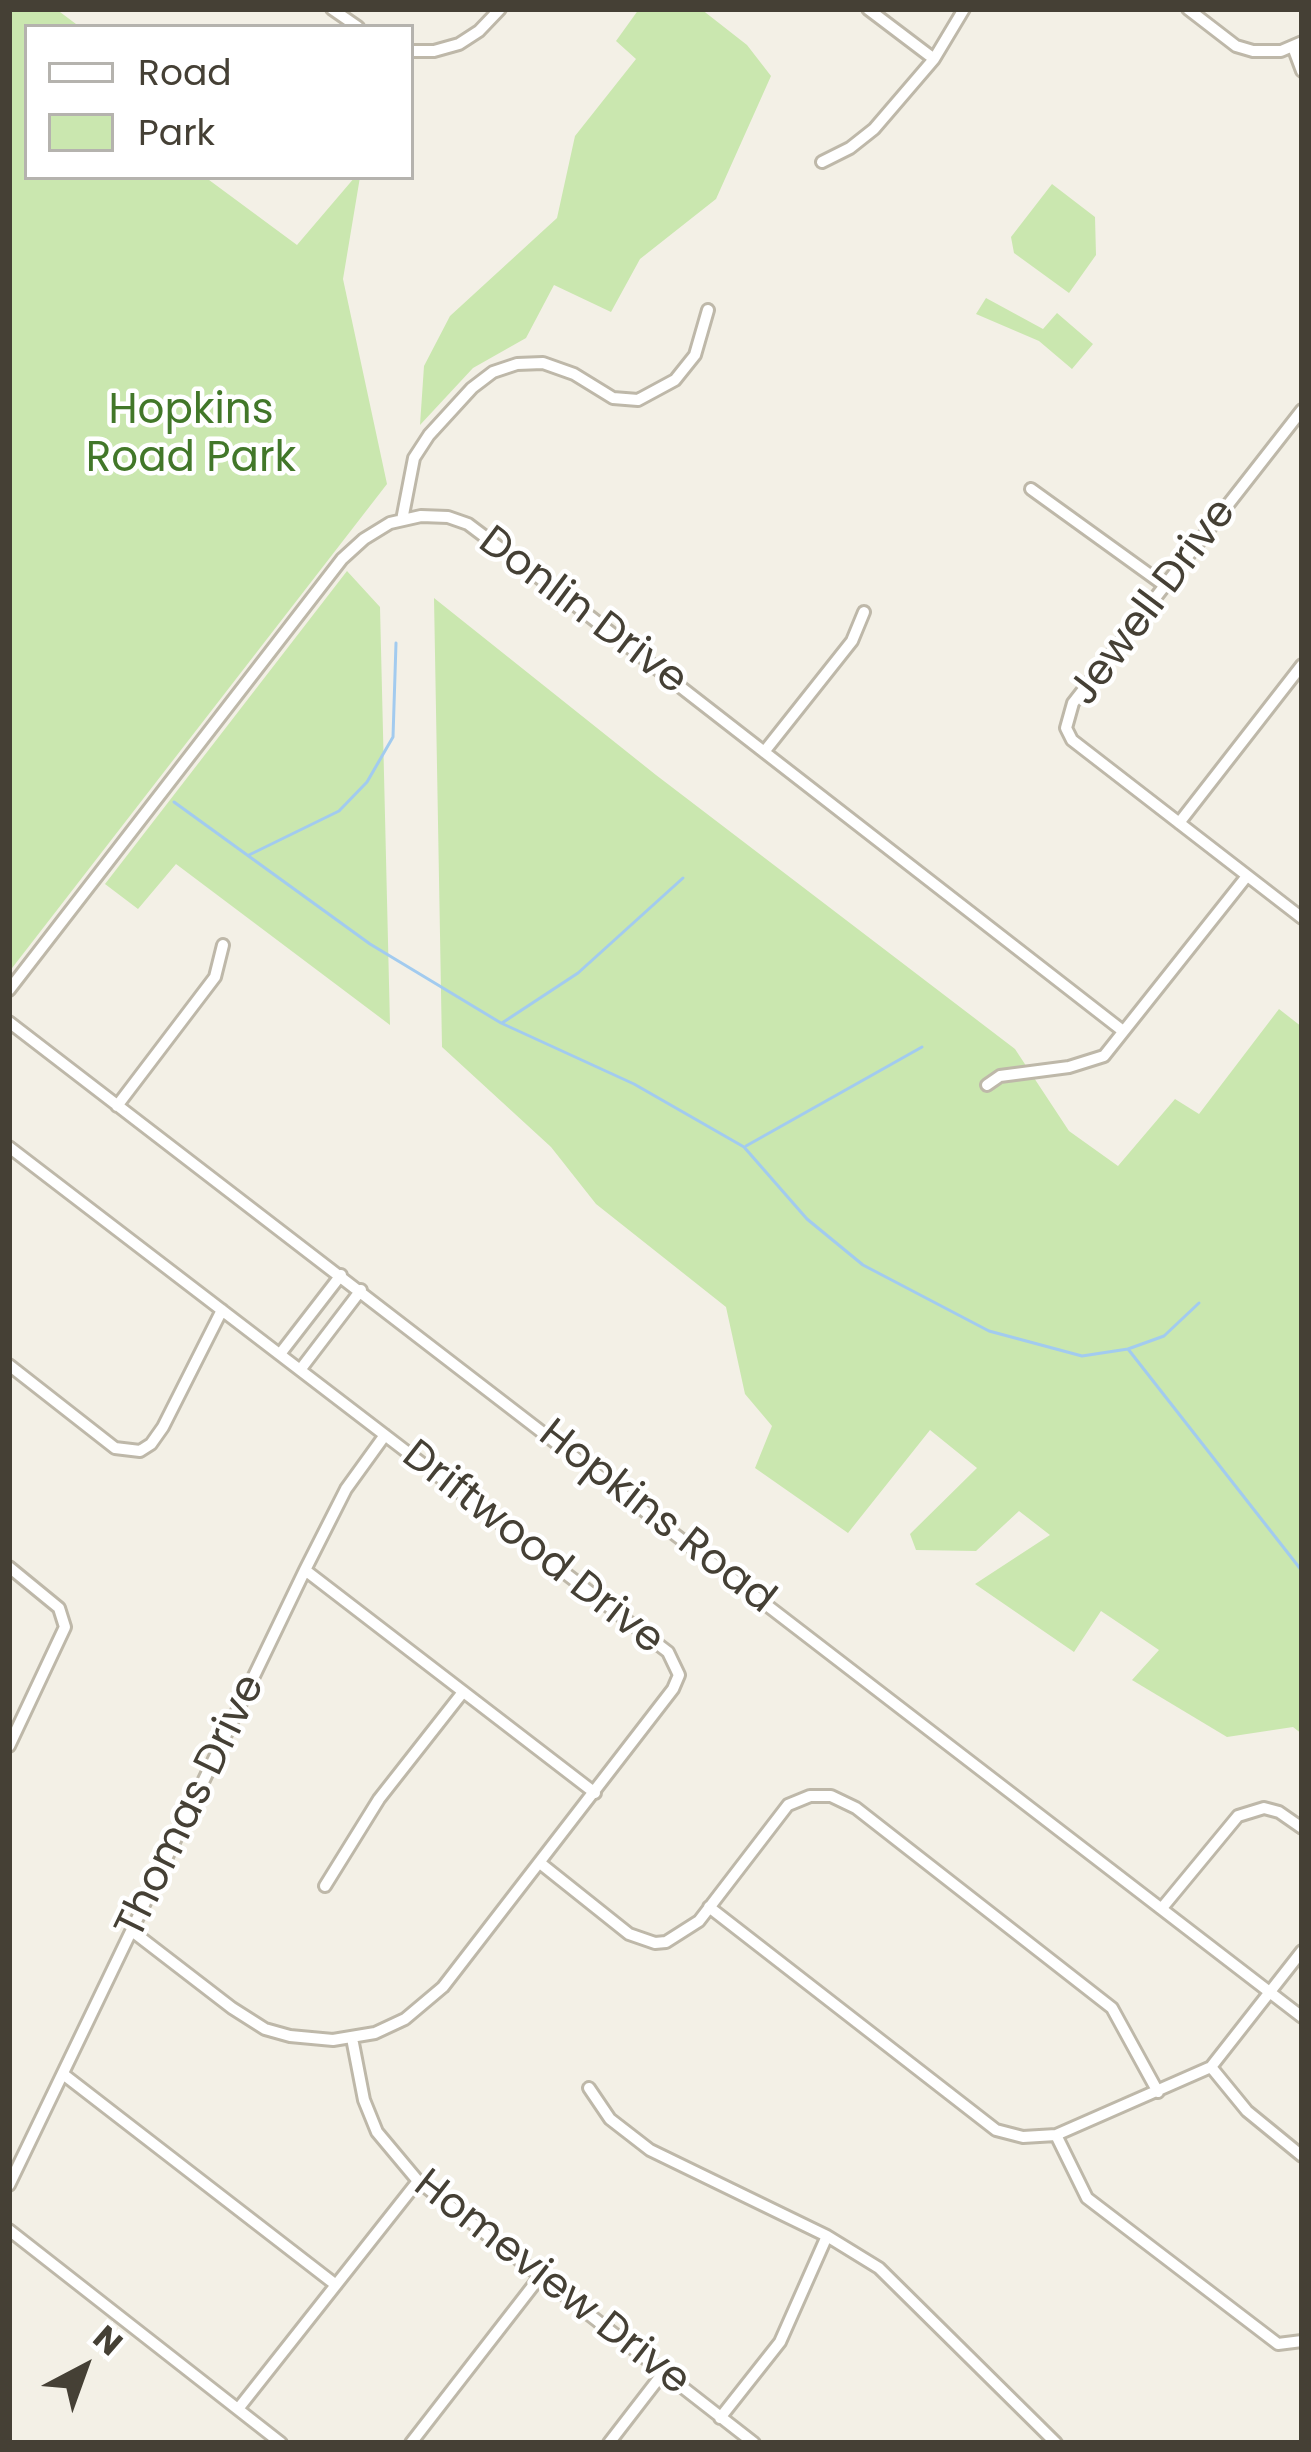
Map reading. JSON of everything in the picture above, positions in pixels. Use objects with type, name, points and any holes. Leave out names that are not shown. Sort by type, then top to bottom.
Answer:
[{"type":"street","points":[[414,51],[459,44],[500,9]]},
{"type":"street","points":[[868,9],[934,58]]},
{"type":"street","points":[[822,162],[874,129],[934,58],[964,9]]},
{"type":"street","points":[[1188,9],[1236,46],[1253,51],[1298,45],[1302,71]]},
{"type":"street","points":[[9,990],[342,560],[376,530],[402,520],[414,458],[428,435],[472,388],[493,372],[517,364],[543,363],[574,374],[613,398],[638,400],[675,380],[695,355],[708,310]]},
{"type":"street","name":"Jewell Drive","points":[[1302,410],[1072,703],[1066,728],[1072,740],[1302,918]]},
{"type":"street","points":[[1031,489],[1165,586]]},
{"type":"street","name":"Donlin Drive","points":[[402,520],[448,517],[468,524],[1124,1030]]},
{"type":"street","points":[[764,752],[852,640],[864,612]]},
{"type":"street","points":[[1179,824],[1302,664]]},
{"type":"street","points":[[986,1085],[1000,1076],[1094,1062],[1247,876]]},
{"type":"street","points":[[117,1106],[215,977],[223,945]]},
{"type":"street","name":"Hopkins Road","points":[[9,1022],[1302,2017]]},
{"type":"street","name":"Driftwood Drive","points":[[9,1147],[668,1652],[680,1676],[595,1793],[430,2001],[406,2019],[352,2038],[312,2039],[265,2029],[132,1931]]},
{"type":"street","points":[[280,1354],[341,1276]]},
{"type":"street","points":[[300,1370],[361,1290]]},
{"type":"street","points":[[9,1365],[115,1448],[140,1451],[152,1444],[163,1427],[222,1310]]},
{"type":"street","name":"Thomas Drive","points":[[9,2185],[305,1570],[346,1490],[385,1435]]},
{"type":"street","points":[[9,1568],[46,1594],[59,1609],[64,1627],[9,1746]]},
{"type":"street","points":[[305,1570],[595,1793]]},
{"type":"street","points":[[325,1886],[379,1799],[463,1692]]},
{"type":"street","points":[[540,1863],[629,1934],[656,1943],[683,1934],[710,1907],[788,1805],[810,1796],[831,1796],[856,1808],[1112,2008],[1158,2092]]},
{"type":"street","points":[[1162,1909],[1238,1816],[1264,1808],[1302,1828]]},
{"type":"street","points":[[710,1907],[996,2130],[1023,2137],[1056,2135],[1211,2067],[1302,1952]]},
{"type":"street","name":"Homeview Drive","points":[[352,2038],[364,2100],[377,2132],[418,2181],[754,2443]]},
{"type":"street","points":[[1211,2067],[1247,2110],[1302,2156]]},
{"type":"street","points":[[63,2074],[336,2285]]},
{"type":"street","points":[[589,2088],[610,2119],[650,2150],[827,2236],[879,2268],[1056,2443]]},
{"type":"street","points":[[1056,2135],[1087,2198],[1278,2344],[1302,2342]]},
{"type":"street","points":[[238,2409],[418,2181]]},
{"type":"street","points":[[9,2230],[281,2443]]},
{"type":"street","points":[[720,2418],[780,2342],[827,2236]]},
{"type":"street","points":[[411,2443],[538,2278]]},
{"type":"street","points":[[608,2443],[663,2373]]},
{"type":"green space","name":"Hopkins Road Park","points":[[9,9],[56,9],[76,24],[24,24],[24,180],[209,180],[297,245],[352,180],[360,180],[343,279],[387,484],[9,972]]},
{"type":"green space","points":[[639,9],[701,9],[747,45],[771,76],[716,199],[640,259],[611,312],[554,285],[526,338],[473,368],[420,425],[424,366],[450,316],[557,218],[575,136],[636,59],[616,41]]},
{"type":"green space","points":[[1052,184],[1095,217],[1096,255],[1069,293],[1014,253],[1011,237]]},
{"type":"green space","points":[[986,298],[1043,329],[1057,313],[1093,344],[1072,369],[1039,341],[976,314]]},
{"type":"green space","points":[[347,571],[380,607],[390,1025],[176,864],[138,909],[105,884]]},
{"type":"green space","points":[[434,598],[656,775],[1015,1049],[1069,1131],[1118,1166],[1175,1099],[1199,1114],[1279,1009],[1302,1027],[1302,1734],[1293,1727],[1227,1737],[1132,1680],[1159,1650],[1101,1611],[1074,1652],[975,1584],[1050,1535],[1019,1511],[976,1551],[916,1550],[910,1534],[977,1468],[930,1430],[848,1533],[755,1468],[772,1426],[745,1394],[726,1307],[596,1204],[551,1147],[442,1047]]},
{"type":"waterway","points":[[249,855],[339,811],[367,782],[393,737],[396,643]]},
{"type":"waterway","points":[[174,802],[370,944],[501,1023],[634,1084],[744,1147],[807,1219],[863,1265],[989,1331],[1082,1356],[1128,1349],[1302,1571]]},
{"type":"waterway","points":[[502,1023],[578,973],[683,878]]},
{"type":"waterway","points":[[746,1146],[922,1047]]},
{"type":"waterway","points":[[1128,1349],[1164,1336],[1199,1303]]}]
